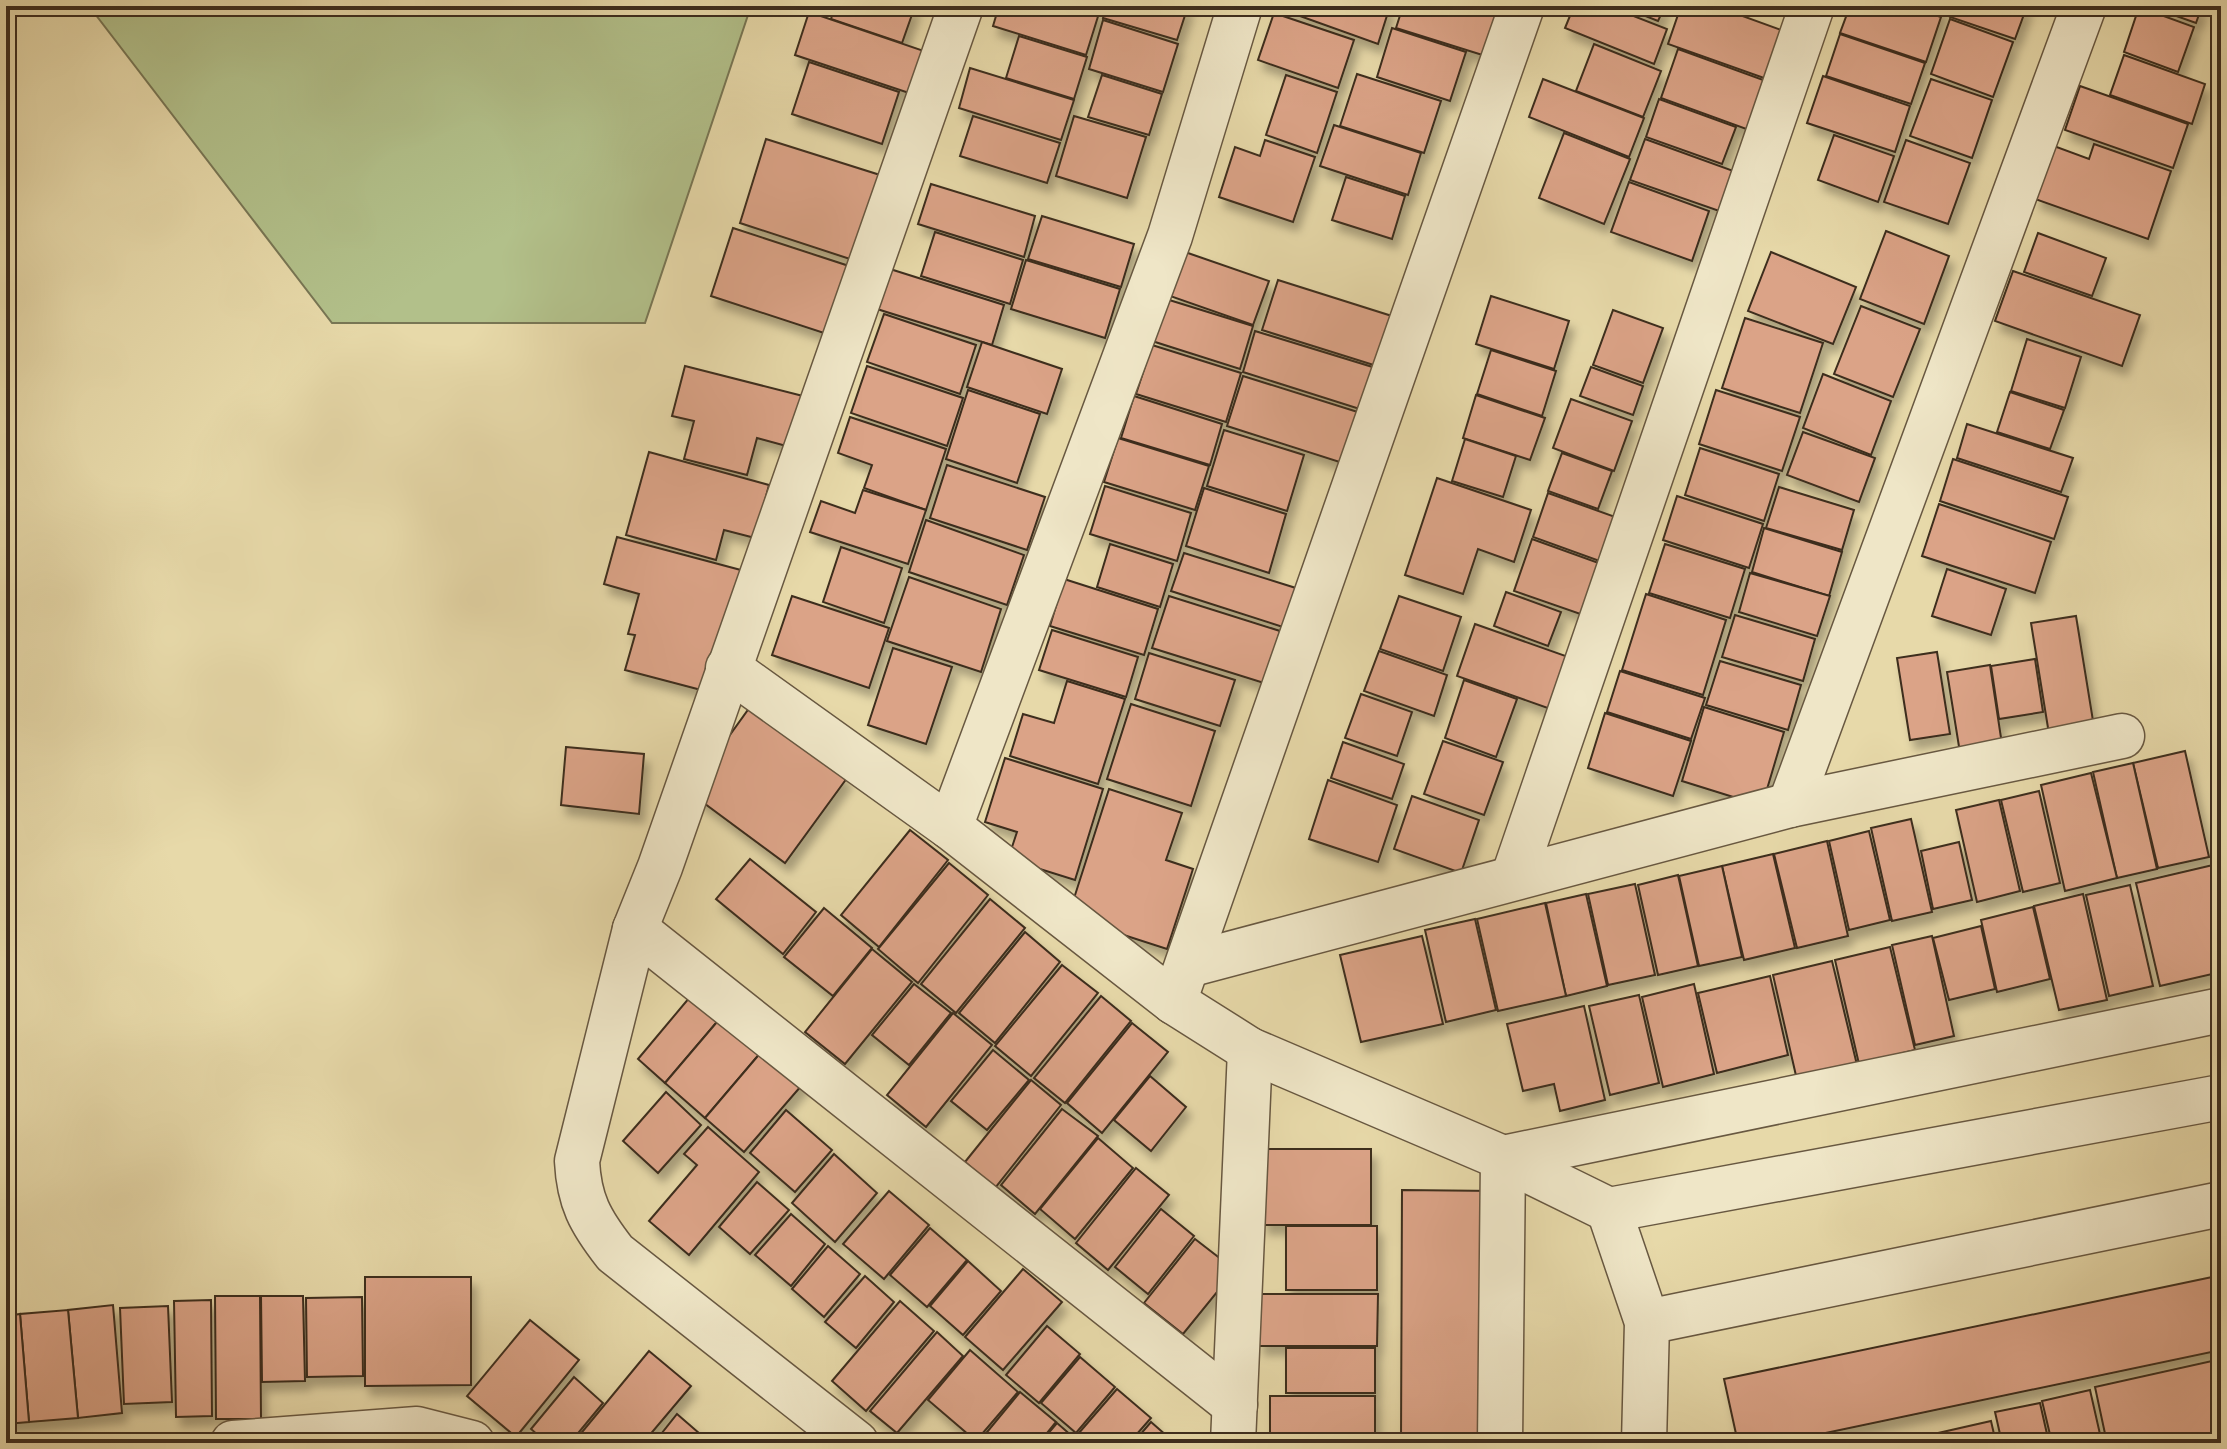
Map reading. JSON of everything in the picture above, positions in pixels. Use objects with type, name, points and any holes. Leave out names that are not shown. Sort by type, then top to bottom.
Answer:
[{"type":"street","points":[[856,1443],[615,1253],[595,1228],[579,1193],[577,1161],[635,929],[961,6]]},
{"type":"street","points":[[950,827],[1170,236],[1240,6]]},
{"type":"street","points":[[1181,984],[1522,6]]},
{"type":"street","points":[[1513,878],[1812,6]]},
{"type":"street","points":[[1790,805],[2084,6]]},
{"type":"street","points":[[728,668],[950,827],[1181,984],[1250,1050],[1503,1158],[1609,1210],[2221,1097]]},
{"type":"street","points":[[1181,984],[1513,878],[1790,805],[2122,736]]},
{"type":"street","points":[[635,929],[1234,1424]]},
{"type":"street","points":[[1503,1158],[2221,1010]]},
{"type":"street","points":[[1234,1424],[1250,1050]]},
{"type":"street","points":[[1500,1443],[1503,1158]]},
{"type":"street","points":[[1647,1322],[2221,1204]]},
{"type":"street","points":[[1609,1210],[1647,1322],[1644,1443]]},
{"type":"street","points":[[233,1443],[376,1437],[417,1429],[472,1443]]},
{"type":"green space","points":[[89,6],[751,6],[645,323],[332,323]]},
{"type":"building","points":[[835,6],[915,6],[902,43],[831,19]]},
{"type":"building","points":[[999,6],[1086,6],[1100,10],[1086,55],[993,26]]},
{"type":"building","points":[[1107,6],[1188,6],[1177,40],[1103,18]]},
{"type":"building","points":[[1272,6],[1390,6],[1378,44]]},
{"type":"building","points":[[1403,6],[1496,6],[1507,10],[1492,58],[1396,28]]},
{"type":"building","points":[[1574,6],[1608,6],[1667,29],[1654,64],[1565,28]]},
{"type":"building","points":[[1620,6],[1665,6],[1658,21]]},
{"type":"building","points":[[1681,6],[1715,6],[1795,35],[1778,83],[1668,44]]},
{"type":"building","points":[[1850,6],[1909,6],[1941,17],[1926,62],[1840,33]]},
{"type":"building","points":[[1914,6],[1944,6],[1941,15]]},
{"type":"building","points":[[1954,6],[2027,6],[2015,39],[1950,17]]},
{"type":"building","points":[[2148,6],[2202,6],[2196,23]]},
{"type":"building","points":[[2139,7],[2194,27],[2178,72],[2124,52]]},
{"type":"building","points":[[809,12],[924,51],[909,93],[795,55]]},
{"type":"building","points":[[1274,13],[1354,40],[1338,88],[1258,60]]},
{"type":"building","points":[[1950,19],[2013,42],[1993,97],[1931,74]]},
{"type":"building","points":[[1103,20],[1178,44],[1163,92],[1089,69]]},
{"type":"building","points":[[1392,28],[1466,52],[1450,101],[1377,77]]},
{"type":"building","points":[[1840,34],[1925,63],[1911,104],[1826,76]]},
{"type":"building","points":[[1019,36],[1087,57],[1074,99],[1006,78]]},
{"type":"building","points":[[1594,44],[1661,71],[1643,117],[1576,91]]},
{"type":"building","points":[[1678,49],[1777,85],[1760,134],[1661,98]]},
{"type":"building","points":[[2124,55],[2205,84],[2192,124],[2110,95]]},
{"type":"building","points":[[809,62],[899,92],[882,144],[792,114]]},
{"type":"building","points":[[970,68],[1074,100],[1061,140],[959,108]]},
{"type":"building","points":[[1357,74],[1441,101],[1424,153],[1340,126]]},
{"type":"building","points":[[1102,75],[1162,94],[1149,135],[1088,117]]},
{"type":"building","points":[[1286,75],[1337,92],[1317,153],[1266,135]]},
{"type":"building","points":[[1823,76],[1910,106],[1895,152],[1807,123]]},
{"type":"building","points":[[1543,79],[1644,118],[1629,157],[1529,117]]},
{"type":"building","points":[[1931,79],[1992,100],[1972,158],[1910,136]]},
{"type":"building","points":[[2080,86],[2188,124],[2173,168],[2065,130]]},
{"type":"building","points":[[1659,99],[1736,127],[1722,164],[1646,137]]},
{"type":"building","points":[[973,116],[1060,143],[1047,183],[960,156]]},
{"type":"building","points":[[1074,116],[1146,137],[1127,198],[1056,176]]},
{"type":"building","points":[[1334,125],[1421,153],[1408,195],[1320,166]]},
{"type":"building","points":[[1564,133],[1630,159],[1604,224],[1539,198]]},
{"type":"building","points":[[1834,135],[1894,156],[1878,202],[1818,180]]},
{"type":"building","points":[[766,139],[880,175],[853,260],[740,223]]},
{"type":"building","points":[[1645,139],[1739,173],[1725,213],[1630,180]]},
{"type":"building","points":[[1265,140],[1315,157],[1293,222],[1219,197],[1235,147],[1260,156]]},
{"type":"building","points":[[1906,140],[1970,163],[1948,224],[1884,202]]},
{"type":"building","points":[[2094,144],[2171,171],[2148,239],[2035,199],[2054,146],[2089,159]]},
{"type":"building","points":[[1346,177],[1405,196],[1392,239],[1332,220]]},
{"type":"building","points":[[1629,182],[1709,211],[1692,261],[1611,232]]},
{"type":"building","points":[[931,184],[1035,216],[1024,257],[918,224]]},
{"type":"building","points":[[1042,216],[1134,244],[1121,287],[1028,259]]},
{"type":"building","points":[[733,228],[849,266],[827,334],[711,296]]},
{"type":"building","points":[[1886,231],[1949,256],[1924,324],[1860,299]]},
{"type":"building","points":[[935,232],[1023,260],[1010,304],[921,276]]},
{"type":"building","points":[[2038,233],[2106,258],[2092,296],[2024,272]]},
{"type":"building","points":[[1185,252],[1269,281],[1253,325],[1170,296]]},
{"type":"building","points":[[1771,252],[1856,287],[1833,344],[1748,311]]},
{"type":"building","points":[[1026,260],[1120,289],[1105,338],[1011,309]]},
{"type":"building","points":[[890,269],[1004,305],[992,345],[877,309]]},
{"type":"building","points":[[2013,271],[2140,315],[2122,366],[1995,321]]},
{"type":"building","points":[[1278,280],[1395,317],[1380,367],[1262,330]]},
{"type":"building","points":[[1491,296],[1569,321],[1554,369],[1476,344]]},
{"type":"building","points":[[1166,299],[1253,326],[1240,369],[1152,341]]},
{"type":"building","points":[[1861,306],[1920,329],[1893,397],[1834,374]]},
{"type":"building","points":[[1613,310],[1663,328],[1643,383],[1593,365]]},
{"type":"building","points":[[884,314],[976,345],[960,394],[867,362]]},
{"type":"building","points":[[1745,318],[1823,343],[1800,413],[1722,388]]},
{"type":"building","points":[[1255,331],[1379,369],[1366,411],[1243,372]]},
{"type":"building","points":[[2027,339],[2081,357],[2065,408],[2011,391]]},
{"type":"building","points":[[982,342],[1062,369],[1047,414],[967,387]]},
{"type":"building","points":[[1152,345],[1241,373],[1226,422],[1136,394]]},
{"type":"building","points":[[1491,350],[1556,371],[1542,416],[1477,394]]},
{"type":"building","points":[[685,366],[803,396],[790,447],[757,438],[747,475],[684,459],[694,421],[672,416]]},
{"type":"building","points":[[867,366],[963,398],[947,446],[851,413]]},
{"type":"building","points":[[1591,367],[1643,386],[1633,415],[1580,396]]},
{"type":"building","points":[[1823,374],[1891,401],[1871,455],[1803,428]]},
{"type":"building","points":[[1243,376],[1364,414],[1349,465],[1227,426]]},
{"type":"building","points":[[968,390],[1040,414],[1017,483],[946,459]]},
{"type":"building","points":[[1716,390],[1800,417],[1782,471],[1699,444]]},
{"type":"building","points":[[2010,392],[2064,410],[2050,449],[1997,432]]},
{"type":"building","points":[[1476,395],[1545,418],[1530,460],[1463,438]]},
{"type":"building","points":[[1134,396],[1222,424],[1210,465],[1121,438]]},
{"type":"building","points":[[1571,399],[1632,421],[1614,471],[1553,448]]},
{"type":"building","points":[[850,417],[946,449],[926,510],[864,488],[872,465],[838,453]]},
{"type":"building","points":[[1967,424],[2073,458],[2061,492],[1957,458]]},
{"type":"building","points":[[1224,430],[1304,455],[1287,511],[1207,486]]},
{"type":"building","points":[[1803,432],[1875,458],[1859,502],[1787,475]]},
{"type":"building","points":[[1118,438],[1209,466],[1195,510],[1104,482]]},
{"type":"building","points":[[1465,439],[1516,456],[1503,497],[1452,481]]},
{"type":"building","points":[[1700,448],[1779,474],[1764,521],[1685,495]]},
{"type":"building","points":[[649,452],[769,485],[755,538],[724,530],[716,560],[626,535]]},
{"type":"building","points":[[1562,453],[1612,471],[1598,509],[1548,491]]},
{"type":"building","points":[[1953,459],[2068,497],[2054,539],[1940,501]]},
{"type":"building","points":[[947,465],[1045,497],[1027,550],[930,518]]},
{"type":"building","points":[[1437,478],[1531,510],[1514,562],[1478,549],[1463,594],[1405,575]]},
{"type":"building","points":[[1105,486],[1191,513],[1177,561],[1090,534]]},
{"type":"building","points":[[1779,487],[1854,510],[1842,550],[1766,528]]},
{"type":"building","points":[[1204,488],[1286,514],[1269,573],[1186,546]]},
{"type":"building","points":[[863,490],[926,510],[908,564],[810,532],[821,501],[855,513]]},
{"type":"building","points":[[1548,493],[1621,519],[1605,563],[1533,537]]},
{"type":"building","points":[[1677,496],[1763,524],[1749,568],[1663,540]]},
{"type":"building","points":[[1939,504],[2051,542],[2035,593],[1922,556]]},
{"type":"building","points":[[926,520],[1024,555],[1007,605],[909,572]]},
{"type":"building","points":[[1764,528],[1842,552],[1829,596],[1752,572]]},
{"type":"building","points":[[617,537],[752,573],[705,691],[625,670],[635,635],[628,634],[639,594],[604,584]]},
{"type":"building","points":[[1532,539],[1607,566],[1589,617],[1514,591]]},
{"type":"building","points":[[1110,544],[1173,564],[1160,607],[1097,587]]},
{"type":"building","points":[[1665,544],[1745,569],[1730,618],[1649,593]]},
{"type":"building","points":[[841,547],[902,568],[884,623],[823,602]]},
{"type":"building","points":[[1184,553],[1299,589],[1286,628],[1171,591]]},
{"type":"building","points":[[1947,569],[2006,589],[1991,635],[1932,616]]},
{"type":"building","points":[[1750,573],[1830,596],[1817,636],[1739,612]]},
{"type":"building","points":[[909,577],[1001,609],[981,672],[887,641]]},
{"type":"building","points":[[1064,579],[1158,609],[1144,655],[1050,626]]},
{"type":"building","points":[[1506,592],[1561,612],[1548,646],[1494,626]]},
{"type":"building","points":[[1646,594],[1726,620],[1703,695],[1622,670]]},
{"type":"building","points":[[792,596],[889,628],[869,688],[772,655]]},
{"type":"building","points":[[1169,596],[1280,631],[1264,683],[1152,648]]},
{"type":"building","points":[[1399,596],[1461,617],[1443,671],[1380,649]]},
{"type":"building","points":[[1735,615],[1815,639],[1803,681],[1722,657]]},
{"type":"building","points":[[2076,616],[2094,727],[2049,734],[2031,623]]},
{"type":"building","points":[[1475,624],[1577,660],[1559,712],[1457,676]]},
{"type":"building","points":[[1052,630],[1138,657],[1126,697],[1039,670]]},
{"type":"building","points":[[893,648],[952,667],[926,744],[868,725]]},
{"type":"building","points":[[1379,651],[1447,675],[1434,716],[1364,691]]},
{"type":"building","points":[[1937,652],[1950,734],[1910,740],[1897,658]]},
{"type":"building","points":[[1149,653],[1235,680],[1220,726],[1135,699]]},
{"type":"building","points":[[2035,659],[2043,712],[1999,719],[1991,666]]},
{"type":"building","points":[[1720,661],[1801,685],[1788,730],[1706,705]]},
{"type":"building","points":[[1990,665],[2003,751],[1961,759],[1947,672]]},
{"type":"building","points":[[1620,671],[1705,698],[1691,739],[1607,712]]},
{"type":"building","points":[[1464,680],[1517,699],[1496,757],[1445,738]]},
{"type":"building","points":[[1067,681],[1125,699],[1098,784],[1010,756],[1023,714],[1054,723]]},
{"type":"building","points":[[1361,694],[1412,712],[1397,756],[1345,738]]},
{"type":"building","points":[[1131,704],[1215,731],[1191,806],[1107,779]]},
{"type":"building","points":[[750,707],[847,778],[785,863],[689,792]]},
{"type":"building","points":[[1704,707],[1784,732],[1762,806],[1682,781]]},
{"type":"building","points":[[1605,713],[1691,741],[1673,796],[1588,768]]},
{"type":"building","points":[[1443,741],[1503,762],[1484,815],[1424,794]]},
{"type":"building","points":[[1343,742],[1404,764],[1392,799],[1331,778]]},
{"type":"building","points":[[566,747],[644,754],[639,814],[561,805]]},
{"type":"building","points":[[2185,751],[2209,857],[2158,868],[2133,763]]},
{"type":"building","points":[[1005,758],[1103,789],[1075,880],[1008,859],[1017,832],[985,822]]},
{"type":"building","points":[[2133,763],[2157,869],[2117,878],[2093,772]]},
{"type":"building","points":[[2091,773],[2117,878],[2065,891],[2041,785]]},
{"type":"building","points":[[1328,780],[1397,805],[1378,862],[1309,839]]},
{"type":"building","points":[[1109,789],[1182,813],[1166,860],[1193,869],[1167,949],[1068,917]]},
{"type":"building","points":[[2039,791],[2060,883],[2023,892],[2001,800]]},
{"type":"building","points":[[1412,796],[1479,820],[1461,873],[1394,849]]},
{"type":"building","points":[[1999,800],[2020,891],[1977,902],[1956,810]]},
{"type":"building","points":[[1911,819],[1932,912],[1892,921],[1871,828]]},
{"type":"building","points":[[910,830],[948,860],[879,947],[841,915]]},
{"type":"building","points":[[1869,831],[1890,920],[1849,930],[1829,841]]},
{"type":"building","points":[[1827,841],[1848,936],[1797,948],[1774,854]]},
{"type":"building","points":[[1959,842],[1972,900],[1933,909],[1921,851]]},
{"type":"building","points":[[1773,854],[1795,948],[1744,960],[1722,866]]},
{"type":"building","points":[[750,859],[816,912],[783,954],[716,899]]},
{"type":"building","points":[[949,863],[988,895],[918,983],[878,949]]},
{"type":"building","points":[[2213,865],[2221,898],[2221,972],[2160,986],[2136,883]]},
{"type":"building","points":[[1722,866],[1742,957],[1699,966],[1679,876]]},
{"type":"building","points":[[1678,875],[1698,966],[1658,975],[1638,885]]},
{"type":"building","points":[[1635,884],[1655,975],[1608,985],[1588,894]]},
{"type":"building","points":[[2130,885],[2153,986],[2109,996],[2086,895]]},
{"type":"building","points":[[1586,894],[1607,986],[1566,996],[1546,903]]},
{"type":"building","points":[[2083,894],[2107,1000],[2059,1010],[2034,906]]},
{"type":"building","points":[[990,899],[1025,928],[956,1013],[921,984]]},
{"type":"building","points":[[1545,903],[1566,996],[1498,1011],[1477,919]]},
{"type":"building","points":[[2033,907],[2050,979],[1997,992],[1981,920]]},
{"type":"building","points":[[824,908],[872,948],[833,996],[784,957]]},
{"type":"building","points":[[1475,919],[1496,1010],[1446,1022],[1425,930]]},
{"type":"building","points":[[1981,926],[1995,989],[1949,1000],[1933,938]]},
{"type":"building","points":[[1025,932],[1060,962],[995,1043],[959,1013]]},
{"type":"building","points":[[1422,936],[1443,1024],[1361,1042],[1340,955]]},
{"type":"building","points":[[1932,936],[1954,1036],[1915,1045],[1892,945]]},
{"type":"building","points":[[1890,947],[1915,1050],[1859,1064],[1835,960]]},
{"type":"building","points":[[872,949],[912,982],[845,1064],[805,1032]]},
{"type":"building","points":[[1832,961],[1857,1065],[1797,1080],[1773,975]]},
{"type":"building","points":[[1062,965],[1098,993],[1031,1076],[995,1046]]},
{"type":"building","points":[[1770,976],[1788,1055],[1717,1073],[1698,993]]},
{"type":"building","points":[[914,984],[951,1013],[909,1065],[872,1035]]},
{"type":"building","points":[[1694,984],[1714,1074],[1663,1087],[1642,997]]},
{"type":"building","points":[[700,985],[728,1009],[665,1083],[638,1059]]},
{"type":"building","points":[[1639,995],[1659,1083],[1610,1095],[1589,1006]]},
{"type":"building","points":[[1101,996],[1131,1021],[1065,1103],[1034,1078]]},
{"type":"building","points":[[1584,1006],[1605,1100],[1560,1111],[1554,1084],[1523,1091],[1507,1024]]},
{"type":"building","points":[[728,1009],[768,1044],[705,1118],[665,1083]]},
{"type":"building","points":[[953,1013],[992,1045],[926,1127],[887,1095]]},
{"type":"building","points":[[1132,1023],[1168,1052],[1102,1133],[1067,1103]]},
{"type":"building","points":[[768,1044],[808,1078],[744,1152],[705,1118]]},
{"type":"building","points":[[993,1050],[1029,1080],[987,1130],[951,1101]]},
{"type":"building","points":[[1150,1076],[1186,1107],[1151,1151],[1114,1120]]},
{"type":"building","points":[[1031,1080],[1061,1105],[995,1188],[965,1162]]},
{"type":"building","points":[[666,1092],[701,1125],[658,1173],[623,1141]]},
{"type":"building","points":[[1062,1109],[1098,1136],[1035,1214],[1001,1185]]},
{"type":"building","points":[[786,1110],[832,1150],[795,1192],[750,1153]]},
{"type":"building","points":[[708,1127],[759,1172],[689,1255],[649,1221],[697,1165],[684,1154]]},
{"type":"building","points":[[1098,1138],[1133,1168],[1075,1239],[1040,1209]]},
{"type":"building","points":[[1263,1149],[1371,1149],[1371,1225],[1263,1225]]},
{"type":"building","points":[[834,1154],[877,1193],[835,1242],[792,1203]]},
{"type":"building","points":[[1136,1168],[1169,1195],[1108,1270],[1076,1243]]},
{"type":"building","points":[[757,1182],[789,1210],[750,1254],[719,1227]]},
{"type":"building","points":[[1402,1190],[1496,1191],[1495,1443],[1401,1443]]},
{"type":"building","points":[[889,1191],[929,1225],[884,1279],[843,1244]]},
{"type":"building","points":[[1161,1209],[1194,1236],[1148,1294],[1115,1267]]},
{"type":"building","points":[[791,1214],[825,1244],[791,1286],[755,1255]]},
{"type":"building","points":[[1286,1226],[1377,1226],[1377,1290],[1286,1290]]},
{"type":"building","points":[[930,1228],[967,1260],[927,1307],[890,1275]]},
{"type":"building","points":[[1195,1239],[1235,1270],[1183,1334],[1144,1303]]},
{"type":"building","points":[[828,1246],[860,1274],[824,1317],[792,1289]]},
{"type":"building","points":[[968,1261],[1001,1291],[963,1335],[930,1306]]},
{"type":"building","points":[[1023,1269],[1062,1302],[1003,1370],[965,1337]]},
{"type":"building","points":[[865,1276],[894,1302],[856,1348],[825,1322]]},
{"type":"building","points":[[2217,1276],[2221,1350],[1778,1443],[1738,1443],[1724,1379]]},
{"type":"building","points":[[365,1277],[471,1277],[471,1385],[365,1386]]},
{"type":"building","points":[[1259,1294],[1378,1294],[1377,1346],[1259,1346]]},
{"type":"building","points":[[215,1296],[260,1296],[261,1419],[216,1419]]},
{"type":"building","points":[[261,1296],[303,1296],[305,1381],[262,1382]]},
{"type":"building","points":[[362,1297],[363,1376],[307,1377],[306,1298]]},
{"type":"building","points":[[211,1300],[212,1416],[176,1417],[174,1301]]},
{"type":"building","points":[[900,1301],[934,1331],[866,1411],[832,1381]]},
{"type":"building","points":[[113,1305],[122,1413],[78,1418],[68,1310]]},
{"type":"building","points":[[168,1306],[172,1402],[124,1404],[120,1308]]},
{"type":"building","points":[[68,1310],[78,1418],[29,1422],[20,1314]]},
{"type":"building","points":[[20,1314],[29,1422],[6,1424],[6,1316]]},
{"type":"building","points":[[530,1320],[579,1360],[516,1437],[467,1396]]},
{"type":"building","points":[[1047,1326],[1080,1354],[1039,1403],[1006,1375]]},
{"type":"building","points":[[937,1332],[963,1356],[897,1433],[870,1411]]},
{"type":"building","points":[[1286,1348],[1375,1348],[1375,1393],[1286,1393]]},
{"type":"building","points":[[970,1350],[1018,1392],[976,1441],[928,1400]]},
{"type":"building","points":[[649,1351],[691,1386],[643,1443],[573,1443]]},
{"type":"building","points":[[1080,1357],[1115,1387],[1076,1433],[1041,1403]]},
{"type":"building","points":[[2221,1359],[2221,1443],[2107,1443],[2095,1387]]},
{"type":"building","points":[[574,1377],[603,1403],[570,1443],[547,1443],[531,1429]]},
{"type":"building","points":[[1117,1389],[1151,1418],[1129,1443],[1089,1443],[1078,1434]]},
{"type":"building","points":[[2090,1390],[2102,1443],[2052,1443],[2042,1401]]},
{"type":"building","points":[[1020,1392],[1056,1422],[1039,1443],[978,1443]]},
{"type":"building","points":[[1270,1396],[1375,1396],[1375,1443],[1270,1443]]},
{"type":"building","points":[[2040,1403],[2049,1443],[2002,1443],[1995,1412]]},
{"type":"building","points":[[677,1414],[707,1440],[704,1443],[654,1443]]},
{"type":"building","points":[[1991,1421],[1996,1443],[1894,1443]]},
{"type":"building","points":[[1151,1422],[1175,1443],[1133,1443]]},
{"type":"building","points":[[1057,1423],[1080,1443],[1040,1443]]}]
